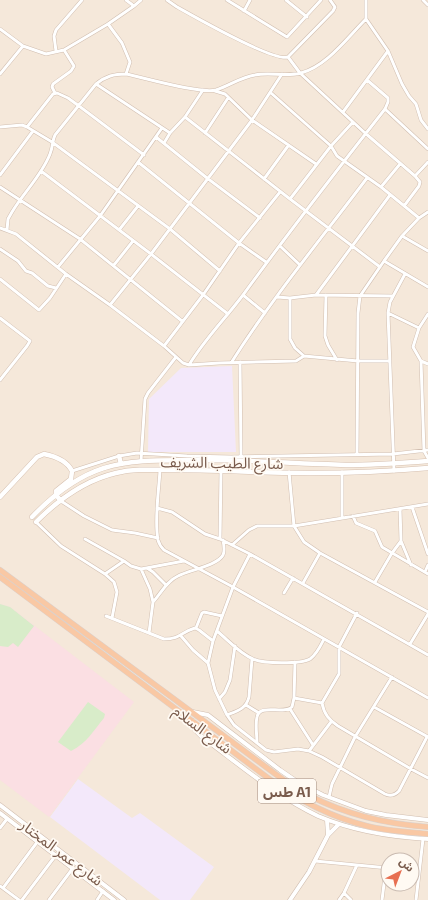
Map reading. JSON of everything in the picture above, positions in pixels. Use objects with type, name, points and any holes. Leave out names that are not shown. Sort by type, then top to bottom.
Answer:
[{"type":"highway","name":"شارع السلام","points":[[0,570],[274,773],[309,796],[348,812],[362,816],[395,823],[428,827]]},
{"type":"highway","name":"شارع السلام","points":[[0,577],[278,785],[311,805],[338,817],[366,826],[386,830],[428,834]]},
{"type":"main road","points":[[0,497],[40,455],[46,454],[69,465],[72,471],[71,479],[57,490],[56,495],[61,501]]},
{"type":"main road","points":[[119,456],[121,464]]},
{"type":"main road","points":[[221,460],[223,465],[221,470]]},
{"type":"main road","name":"شارع الطيب الشريف","points":[[32,517],[56,495],[85,476],[106,468],[141,461],[232,460],[347,465],[428,460]]},
{"type":"main road","points":[[232,460],[230,465],[234,471]]},
{"type":"main road","name":"شارع الطيب الشريف","points":[[36,522],[82,486],[115,473],[136,470],[342,472],[394,471],[428,468]]},
{"type":"street","points":[[56,51],[54,36],[56,30],[82,0]]},
{"type":"street","points":[[126,0],[134,6]]},
{"type":"street","points":[[0,30],[23,46],[46,54],[64,50],[108,24],[140,0]]},
{"type":"street","points":[[168,0],[176,7],[254,47],[285,58],[288,57],[333,11],[335,7],[330,0]]},
{"type":"street","points":[[227,0],[286,37],[289,36],[322,0]]},
{"type":"street","points":[[244,11],[250,0]]},
{"type":"street","points":[[286,0],[307,17]]},
{"type":"street","points":[[366,0],[366,19],[388,51],[402,84],[416,104],[421,120],[428,129]]},
{"type":"street","points":[[423,0],[428,4]]},
{"type":"street","points":[[215,90],[255,74],[300,73],[312,68],[330,56],[366,19]]},
{"type":"street","points":[[108,24],[122,43],[128,56],[130,62],[126,74]]},
{"type":"street","points":[[0,74],[23,46]]},
{"type":"street","points":[[64,50],[74,66],[71,71],[53,84],[52,87],[55,93],[68,98],[144,155]]},
{"type":"street","points":[[343,112],[388,51]]},
{"type":"street","points":[[288,57],[300,73],[420,182],[420,185],[404,206]]},
{"type":"street","points":[[7,230],[10,216],[41,171],[51,153],[52,142],[55,135],[96,84],[102,79],[114,74],[126,74],[198,90],[215,90],[220,92],[252,120],[316,164]]},
{"type":"street","points":[[110,305],[151,254],[252,120],[282,74]]},
{"type":"street","points":[[189,365],[195,355],[243,295],[266,262],[280,246],[344,160],[385,109],[388,98],[367,80]]},
{"type":"street","points":[[96,84],[170,133]]},
{"type":"street","points":[[164,144],[170,133],[185,117],[203,90]]},
{"type":"street","points":[[27,127],[55,93]]},
{"type":"street","points":[[271,93],[331,146],[337,156],[381,187],[420,218]]},
{"type":"street","points":[[205,133],[228,98]]},
{"type":"street","points":[[385,109],[428,148]]},
{"type":"street","points":[[185,117],[305,212],[380,267]]},
{"type":"street","points":[[290,199],[316,164],[353,122]]},
{"type":"street","points":[[0,127],[15,125],[27,127],[52,142],[170,229],[220,271]]},
{"type":"street","points":[[58,267],[100,216],[162,128]]},
{"type":"street","points":[[0,175],[33,131]]},
{"type":"street","points":[[156,137],[260,218]]},
{"type":"street","points":[[264,179],[288,146]]},
{"type":"street","points":[[138,162],[239,243],[266,262]]},
{"type":"street","points":[[415,176],[428,162]]},
{"type":"street","points":[[381,187],[400,164]]},
{"type":"street","points":[[41,171],[228,314]]},
{"type":"street","points":[[231,363],[265,313],[367,178]]},
{"type":"street","points":[[0,187],[80,239],[182,321]]},
{"type":"street","points":[[164,346],[203,295],[239,243],[280,192]]},
{"type":"street","points":[[316,295],[390,195]]},
{"type":"street","points":[[119,230],[138,206]]},
{"type":"street","points":[[357,455],[358,312],[360,296],[402,236],[427,213]]},
{"type":"street","points":[[1,230],[7,230],[16,234],[66,274],[164,346],[183,363],[189,365],[296,361],[304,356]]},
{"type":"street","points":[[402,236],[428,251]]},
{"type":"street","points":[[114,265],[133,242]]},
{"type":"street","points":[[280,246],[300,266]]},
{"type":"street","points":[[0,249],[18,261],[26,271],[32,273],[48,286],[56,288]]},
{"type":"street","points":[[384,261],[428,287]]},
{"type":"street","points":[[0,279],[38,310],[43,308],[66,274]]},
{"type":"street","points":[[394,471],[388,306],[405,274]]},
{"type":"street","points":[[243,295],[265,313]]},
{"type":"street","points":[[277,297],[290,298],[316,295],[393,296]]},
{"type":"street","points":[[326,295],[325,336],[328,345],[337,360]]},
{"type":"street","points":[[290,298],[290,339],[292,344],[304,356],[337,360],[390,362]]},
{"type":"street","points":[[388,312],[420,328]]},
{"type":"street","points":[[428,314],[420,328],[413,347],[421,361],[422,413],[428,460]]},
{"type":"street","points":[[0,318],[30,341],[28,346],[0,380]]},
{"type":"street","points":[[141,461],[145,399],[176,357]]},
{"type":"street","points":[[421,361],[428,364]]},
{"type":"street","points":[[240,362],[240,457]]},
{"type":"street","points":[[422,413],[428,410]]},
{"type":"street","points":[[72,471],[119,456],[141,453],[240,457],[393,454],[426,450]]},
{"type":"street","points":[[160,470],[157,508],[158,538],[160,545],[164,550],[428,698]]},
{"type":"street","points":[[153,602],[166,585],[179,575],[200,569],[220,559],[223,555],[221,470]]},
{"type":"street","points":[[289,472],[294,526],[304,542],[320,553],[375,582],[428,613],[410,644]]},
{"type":"street","points":[[342,472],[342,518]]},
{"type":"street","points":[[61,501],[84,516],[112,530],[158,538]]},
{"type":"street","points":[[232,544],[254,527],[294,526],[428,504]]},
{"type":"street","points":[[412,507],[428,554]]},
{"type":"street","points":[[157,508],[172,512],[205,534],[222,539],[232,544],[357,613],[428,655]]},
{"type":"street","points":[[400,509],[401,541],[411,565]]},
{"type":"street","points":[[353,516],[356,523],[374,531],[377,534],[381,546],[426,573],[428,564]]},
{"type":"street","points":[[36,522],[61,546],[105,574],[114,582],[117,589],[112,618]]},
{"type":"street","points":[[85,539],[131,566],[141,569],[184,561]]},
{"type":"street","points":[[375,582],[401,541]]},
{"type":"street","points":[[303,583],[320,553]]},
{"type":"street","points":[[250,554],[232,587],[213,641],[208,663],[210,675],[219,699],[234,725],[263,749],[269,751],[295,749],[309,751],[390,796],[397,793],[428,737],[374,707]]},
{"type":"street","points":[[105,574],[124,561]]},
{"type":"street","points":[[146,568],[166,585]]},
{"type":"street","points":[[141,569],[150,590],[153,602],[149,634]]},
{"type":"street","points":[[284,593],[293,578]]},
{"type":"street","points":[[196,628],[202,613],[204,612],[222,616]]},
{"type":"street","points":[[322,703],[339,674],[339,647],[357,613]]},
{"type":"street","points":[[106,616],[149,634],[164,638],[172,639],[181,636],[192,628],[196,628],[213,641]]},
{"type":"street","points":[[217,631],[252,659],[264,662],[296,662],[308,660],[312,657],[324,639]]},
{"type":"street","points":[[181,636],[193,650],[208,663]]},
{"type":"street","points":[[219,699],[226,692],[235,646]]},
{"type":"street","points":[[227,715],[239,711],[246,705],[249,697],[252,659]]},
{"type":"street","points":[[290,709],[294,698],[296,662]]},
{"type":"street","points":[[329,797],[332,784],[355,736],[392,677]]},
{"type":"street","points":[[294,698],[322,703]]},
{"type":"street","points":[[322,703],[331,722],[410,769],[428,778]]},
{"type":"street","points":[[246,705],[259,713]]},
{"type":"street","points":[[257,743],[257,718],[259,713],[264,710],[290,709]]},
{"type":"street","points":[[290,709],[313,745]]},
{"type":"street","points":[[193,712],[203,713],[208,716],[280,770],[313,790],[349,806],[373,813],[428,820]]},
{"type":"street","points":[[192,721],[195,730],[199,735],[263,782],[300,806],[327,820],[366,832],[428,839]]},
{"type":"street","points":[[309,751],[331,722]]},
{"type":"street","name":"شارع عمر المختار","points":[[0,805],[124,900]]},
{"type":"street","name":"شارع عمر المختار","points":[[0,813],[114,900]]},
{"type":"street","points":[[0,828],[7,818]]},
{"type":"street","points":[[327,820],[328,835]]},
{"type":"street","points":[[291,900],[309,872],[328,835],[339,824]]},
{"type":"street","points":[[420,864],[423,839]]},
{"type":"street","points":[[38,841],[1,887],[21,900],[56,855]]},
{"type":"street","points":[[315,861],[380,867]]},
{"type":"street","points":[[339,900],[344,893],[357,865]]},
{"type":"street","points":[[49,900],[73,868]]},
{"type":"street","points":[[97,900],[103,891]]},
{"type":"street","points":[[344,893],[351,900]]},
{"type":"shaded area","points":[[0,0],[428,0],[428,900],[0,900]]},
{"type":"shaded area","points":[[232,366],[236,452],[148,452],[149,399],[181,368]]},
{"type":"shaded area","points":[[0,604],[10,607],[134,702],[49,817],[0,780]]},
{"type":"shaded area","points":[[78,779],[132,818],[140,813],[214,867],[190,900],[160,900],[50,817]]},
{"type":"green space","points":[[0,604],[10,607],[34,626],[18,647],[13,643],[8,647],[0,646]]},
{"type":"green space","points":[[88,702],[105,714],[104,718],[81,745],[71,751],[58,742]]}]
